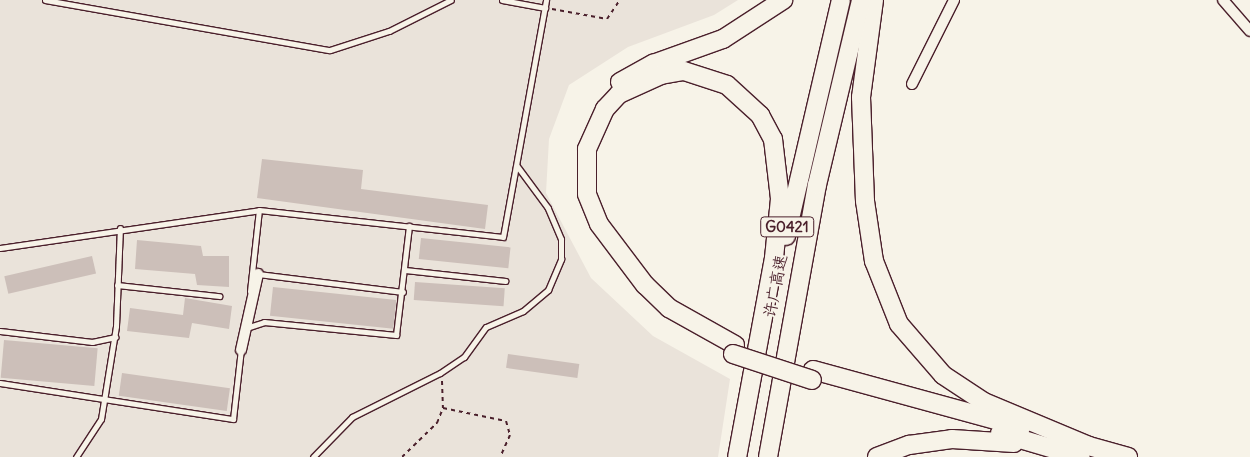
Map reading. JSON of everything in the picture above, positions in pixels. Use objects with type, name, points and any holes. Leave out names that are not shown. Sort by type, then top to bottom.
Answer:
[{"type":"highway","points":[[783,0],[723,39],[631,73],[595,108],[577,151],[580,198],[613,262],[633,287],[676,324],[734,350],[812,375],[1078,452]]},
{"type":"highway","name":"许广高速","points":[[745,457],[774,287],[841,0]]},
{"type":"highway","name":"许广高速","points":[[768,457],[818,185],[861,0]]},
{"type":"highway","points":[[874,0],[861,97],[861,149],[874,261],[895,316],[917,351],[943,375],[984,402],[1078,452]]},
{"type":"highway","points":[[734,350],[669,308],[645,285],[599,224],[587,194],[587,149],[606,109],[619,94],[661,74],[684,71],[727,85],[760,116],[774,139],[780,199],[774,258],[737,457]]},
{"type":"highway","points":[[812,375],[1078,452]]},
{"type":"highway","points":[[877,457],[910,445],[952,439],[998,440],[1078,452],[1128,457]]},
{"type":"street","points":[[912,84],[954,0]]},
{"type":"street","points":[[1223,0],[1250,31]]},
{"type":"street","points":[[241,350],[248,327],[258,274]]},
{"type":"lane","points":[[45,0],[330,50],[389,31],[451,0]]},
{"type":"lane","points":[[502,0],[545,8]]},
{"type":"lane","points":[[0,248],[120,228],[259,210],[503,237],[546,0]]},
{"type":"lane","points":[[313,457],[352,417],[438,373],[464,357],[486,328],[536,302],[554,277],[561,259],[557,226],[517,166]]},
{"type":"lane","points":[[0,383],[104,397],[114,403],[233,419],[259,210]]},
{"type":"lane","points":[[248,327],[264,322],[396,335],[403,292],[409,226]]},
{"type":"lane","points":[[76,457],[101,419],[114,336],[120,228]]},
{"type":"lane","points":[[405,270],[505,281]]},
{"type":"lane","points":[[258,274],[403,292]]},
{"type":"lane","points":[[117,285],[219,296]]},
{"type":"lane","points":[[0,331],[92,342],[114,336]]},
{"type":"path","points":[[545,8],[607,19],[620,0]]},
{"type":"path","points":[[402,457],[436,423],[443,408],[444,386],[438,373]]},
{"type":"path","points":[[443,408],[506,421],[510,435],[500,457]]},
{"type":"shaded area","points":[[0,0],[738,0],[714,15],[628,47],[569,85],[549,139],[546,193],[591,278],[653,336],[730,379],[718,457],[0,457]]},
{"type":"building","points":[[262,159],[363,170],[361,189],[488,205],[485,229],[257,198]]},
{"type":"building","points":[[421,238],[511,247],[508,268],[419,259]]},
{"type":"building","points":[[137,240],[201,246],[203,256],[229,256],[229,287],[197,285],[195,274],[135,269]]},
{"type":"building","points":[[92,256],[96,274],[8,294],[4,276]]},
{"type":"building","points":[[415,282],[505,288],[504,306],[414,300]]},
{"type":"building","points":[[273,287],[396,300],[393,329],[270,316]]},
{"type":"building","points":[[185,298],[232,306],[229,329],[192,323],[189,338],[127,331],[130,308],[183,315]]},
{"type":"building","points":[[4,340],[98,348],[94,386],[1,378]]},
{"type":"building","points":[[508,354],[579,364],[577,378],[506,368]]},
{"type":"building","points":[[122,373],[230,388],[227,411],[119,396]]}]
